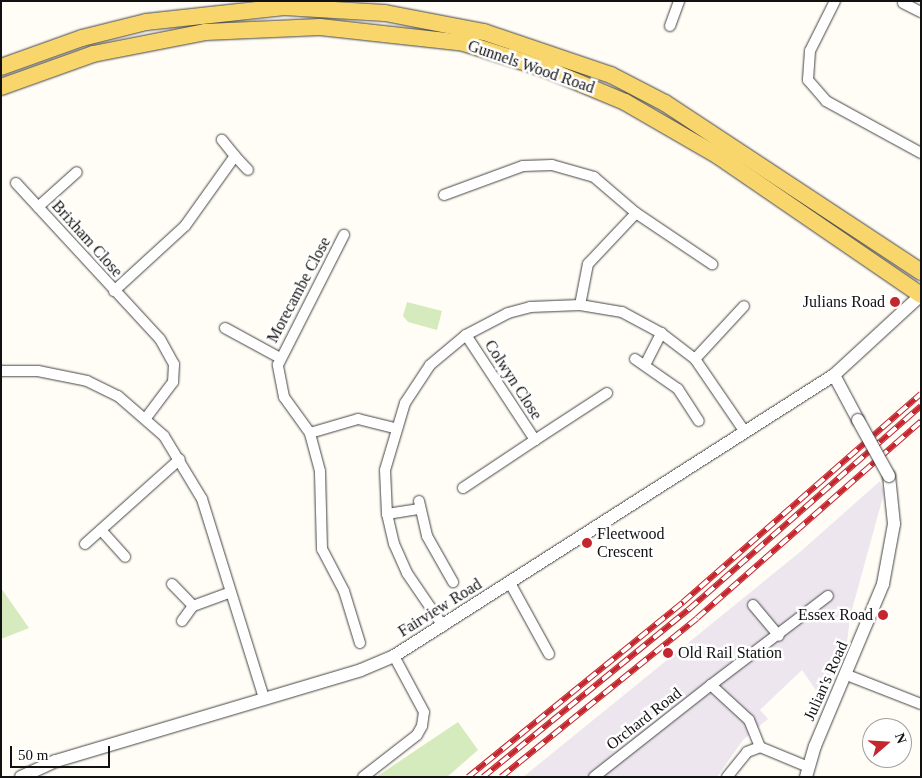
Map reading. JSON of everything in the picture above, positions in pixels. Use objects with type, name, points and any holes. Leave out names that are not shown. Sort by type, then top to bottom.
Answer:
[{"type":"main road","name":"Gunnels Wood Road","points":[[1,67],[82,38],[146,22],[284,7],[336,7],[484,32],[611,75],[726,140],[921,272]]},
{"type":"main road","name":"Gunnels Wood Road","points":[[1,87],[60,63],[137,43],[269,27],[320,26],[464,43],[580,83],[688,137],[921,295]]},
{"type":"street","points":[[670,26],[679,1]]},
{"type":"street","points":[[835,1],[810,51],[808,80],[826,101],[921,153]]},
{"type":"street","points":[[903,3],[921,12]]},
{"type":"street","points":[[222,140],[248,170]]},
{"type":"street","name":"Brixham Close","points":[[114,291],[185,226],[235,156]]},
{"type":"street","points":[[444,195],[524,166],[552,165],[594,177],[636,213],[712,264]]},
{"type":"street","name":"Brixham Close","points":[[38,207],[77,172]]},
{"type":"street","name":"Brixham Close","points":[[16,183],[160,339],[174,364],[173,382],[146,418]]},
{"type":"street","points":[[580,305],[588,264],[636,213]]},
{"type":"street","name":"Morecambe Close","points":[[344,235],[280,358],[281,390],[310,433],[320,471],[322,549],[344,591],[360,643]]},
{"type":"street","name":"Fairview Road","points":[[21,777],[56,761],[362,670],[394,656],[834,375],[921,295]]},
{"type":"street","points":[[443,626],[407,574],[386,514],[385,470],[394,428],[430,365],[466,335],[508,313],[580,305],[622,312],[661,333],[695,359],[745,432]]},
{"type":"street","points":[[695,359],[744,306]]},
{"type":"street","name":"Morecambe Close","points":[[225,328],[280,358]]},
{"type":"street","points":[[646,363],[661,333]]},
{"type":"street","name":"Colwyn Close","points":[[466,335],[535,440]]},
{"type":"street","points":[[635,359],[646,363],[678,389],[700,422]]},
{"type":"street","points":[[1,371],[47,373],[87,381],[118,396],[146,418],[180,458],[202,499],[264,698]]},
{"type":"street","name":"Julian's Road","points":[[807,772],[875,610],[890,555],[895,502],[888,476],[834,375]]},
{"type":"street","name":"Colwyn Close","points":[[463,488],[607,393]]},
{"type":"street","points":[[310,433],[358,419],[394,428]]},
{"type":"street","points":[[85,544],[180,458]]},
{"type":"street","points":[[386,514],[420,505],[427,536],[453,582]]},
{"type":"street","points":[[101,530],[126,557]]},
{"type":"street","points":[[510,583],[549,654]]},
{"type":"street","points":[[172,584],[192,606]]},
{"type":"street","points":[[182,621],[192,606],[230,592]]},
{"type":"street","name":"Orchard Road","points":[[594,777],[779,636],[828,596]]},
{"type":"street","points":[[753,605],[779,636]]},
{"type":"street","points":[[363,777],[417,735],[422,726],[424,712],[394,656]]},
{"type":"street","points":[[847,674],[921,704]]},
{"type":"street","points":[[711,686],[749,720],[760,747],[807,772]]},
{"type":"street","points":[[727,777],[747,752],[760,747]]},
{"type":"shaded area","points":[[880,481],[884,493],[850,617],[847,643],[822,699],[802,670],[760,710],[768,719],[743,740],[717,777],[523,777],[800,552]]},
{"type":"green space","points":[[407,302],[442,311],[437,330],[408,322],[403,316]]},
{"type":"green space","points":[[1,588],[29,628],[1,639]]},
{"type":"green space","points":[[458,722],[478,750],[447,777],[376,777]]},
{"type":"railway","points":[[468,777],[683,602],[921,394]]},
{"type":"railway","points":[[483,777],[689,609],[921,406]]},
{"type":"railway","points":[[501,777],[697,618],[921,421]]},
{"type":"place","name":"Julians Road","points":[[895,302]]},
{"type":"place","name":"Fleetwood Crescent","points":[[587,543]]},
{"type":"place","name":"Essex Road","points":[[883,615]]},
{"type":"place","name":"Old Rail Station","points":[[668,653]]}]
